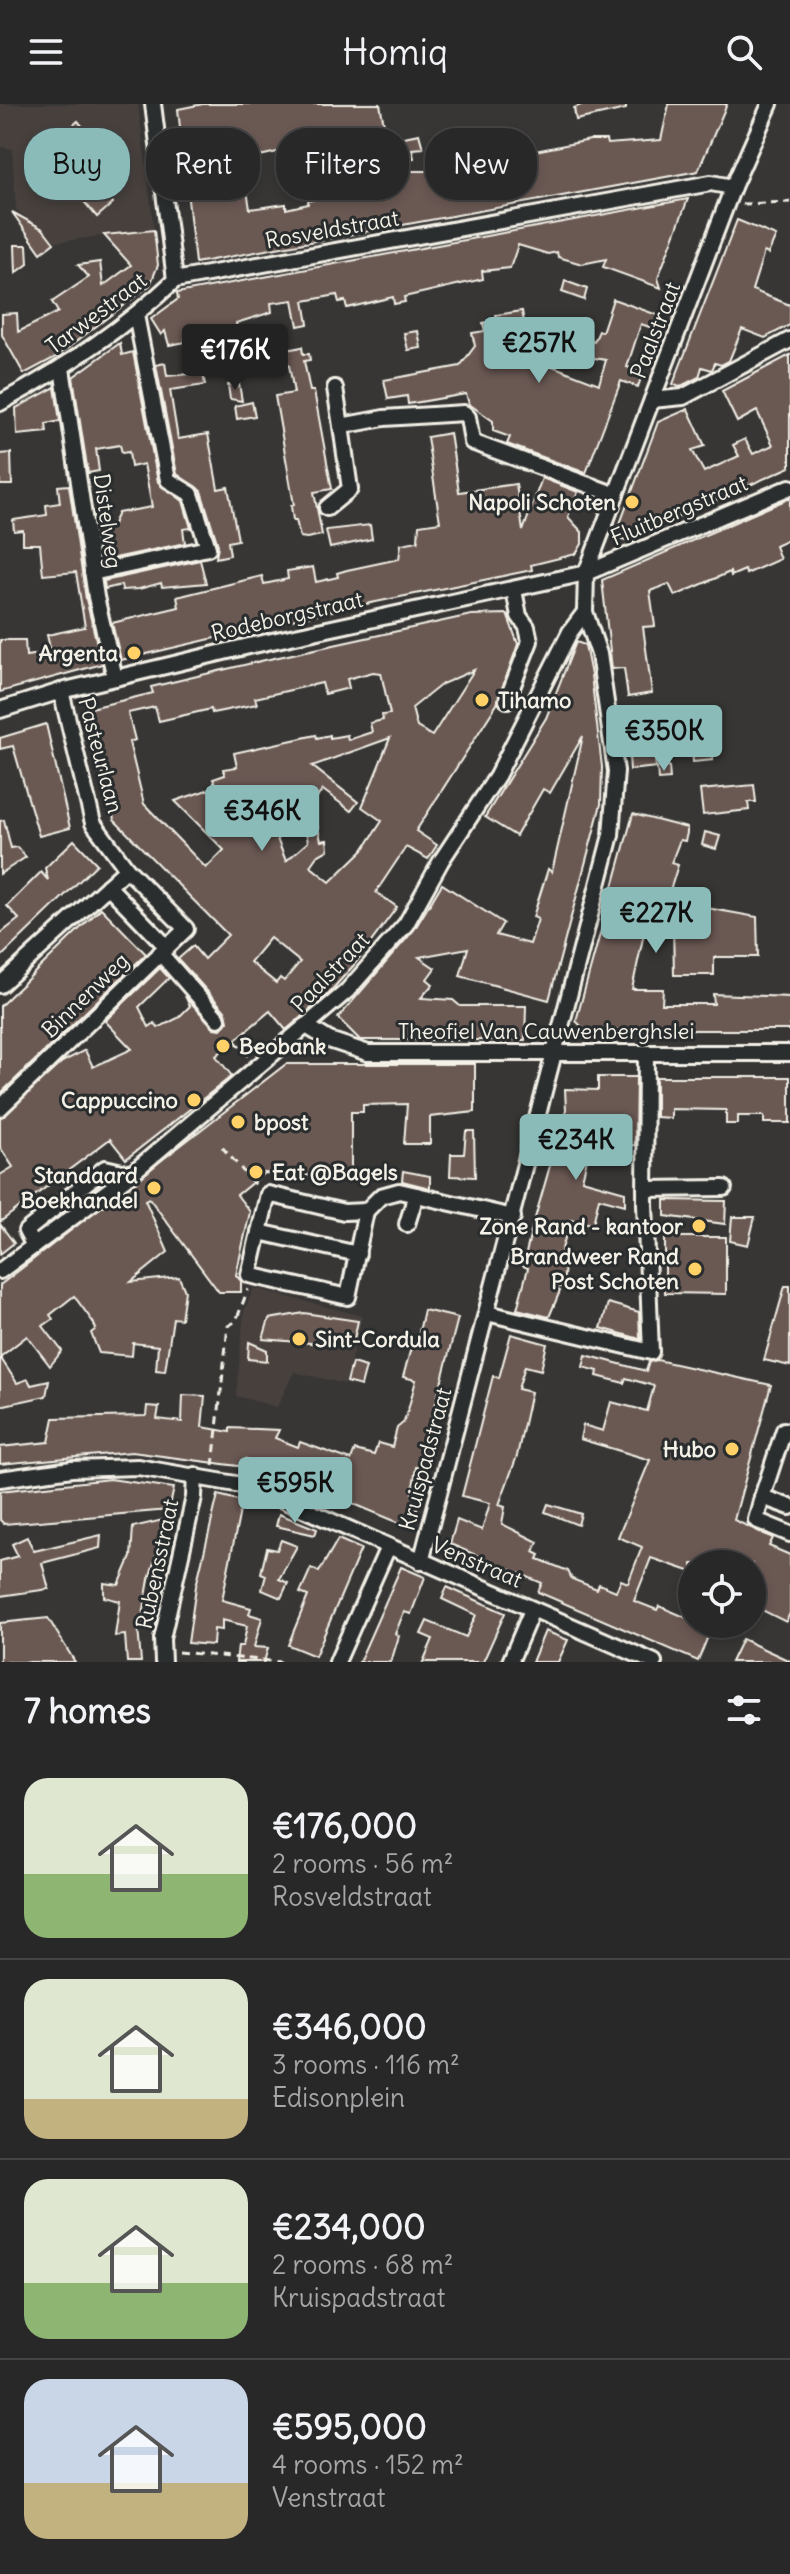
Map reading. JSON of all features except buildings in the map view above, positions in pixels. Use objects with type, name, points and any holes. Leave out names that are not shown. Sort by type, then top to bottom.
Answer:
[{"type":"street","points":[[153,104],[175,280]]},
{"type":"street","name":"Paalstraat","points":[[586,573],[733,187],[770,104]]},
{"type":"street","name":"Rosveldstraat","points":[[175,280],[711,183],[733,187]]},
{"type":"street","name":"Tarwestraat","points":[[0,403],[62,368],[136,315],[175,280]]},
{"type":"street","points":[[92,573],[208,548],[191,494],[168,480],[136,315]]},
{"type":"street","points":[[652,400],[683,397],[790,340]]},
{"type":"street","name":"Distelweg","points":[[62,368],[92,573],[115,678]]},
{"type":"street","points":[[327,508],[350,489],[335,388]]},
{"type":"street","points":[[341,426],[384,418],[464,413],[468,417],[472,442],[616,495]]},
{"type":"street","name":"Fluitbergstraat","points":[[586,573],[790,487]]},
{"type":"street","name":"Rodeborgstraat","points":[[0,710],[115,678],[586,573]]},
{"type":"street","name":"Kruispadstraat","points":[[421,1562],[611,835],[617,799],[605,688],[599,654],[585,612],[586,573]]},
{"type":"street","points":[[507,700],[530,641],[519,616],[514,590]]},
{"type":"street","name":"Paalstraat","points":[[0,1271],[131,1174],[347,991],[406,924],[441,861],[497,776],[570,632],[585,612]]},
{"type":"street","name":"Pasteurlaan","points":[[61,691],[93,823],[127,869],[186,929],[163,950]]},
{"type":"street","points":[[0,985],[127,869]]},
{"type":"street","points":[[108,886],[218,1019]]},
{"type":"street","name":"Binnenweg","points":[[0,1108],[163,950]]},
{"type":"street","name":"Theofiel Van Cauwenberghslei","points":[[308,1027],[329,1040],[368,1053],[790,1053]]},
{"type":"street","points":[[487,1313],[651,1352],[645,1189],[646,1053]]},
{"type":"street","points":[[34,1246],[26,1231],[105,1168],[131,1174]]},
{"type":"street","points":[[645,1189],[724,1188]]},
{"type":"street","points":[[366,1211],[344,1212],[268,1194],[249,1275],[348,1297],[366,1211],[381,1196],[391,1192],[513,1217]]},
{"type":"street","points":[[407,1224],[416,1195]]},
{"type":"street","points":[[259,1232],[358,1254]]},
{"type":"street","points":[[784,1430],[756,1520],[790,1534]]},
{"type":"street","name":"Venstraat","points":[[0,1479],[72,1469],[138,1467],[212,1477],[253,1487],[654,1662]]},
{"type":"street","name":"Rubensstraat","points":[[162,1656],[168,1606],[194,1497],[195,1475]]},
{"type":"street","points":[[762,1497],[790,1507]]},
{"type":"street","points":[[337,1662],[388,1547]]},
{"type":"street","points":[[510,1662],[532,1610]]},
{"type":"path","points":[[726,205],[790,202]]},
{"type":"path","points":[[235,1041],[258,1069]]},
{"type":"path","points":[[222,1147],[251,1183],[268,1194]]},
{"type":"path","points":[[212,1477],[228,1326],[236,1321],[249,1275]]},
{"type":"path","points":[[162,1656],[281,1662]]},
{"type":"shaded area","points":[[0,104],[138,104],[146,166],[146,200],[150,200],[154,229],[57,242],[16,210],[12,149],[0,147]]},
{"type":"shaded area","name":"Sint-Cordula","points":[[254,1288],[362,1316],[345,1384],[294,1372],[277,1407],[236,1396],[244,1311]]},
{"type":"place","name":"Napoli Schoten","points":[[632,502]]},
{"type":"place","name":"Argenta","points":[[134,653]]},
{"type":"place","name":"Tihamo","points":[[482,700]]},
{"type":"place","name":"Beobank","points":[[223,1046]]},
{"type":"place","name":"Cappuccino","points":[[194,1100]]},
{"type":"place","name":"bpost","points":[[238,1122]]},
{"type":"place","name":"Eat @Bagels","points":[[256,1172]]},
{"type":"place","name":"Standaard Boekhandel","points":[[154,1188]]},
{"type":"place","name":"Zone Rand - kantoor","points":[[699,1226]]},
{"type":"place","name":"Brandweer Rand Post Schoten","points":[[695,1269]]},
{"type":"place","name":"Sint-Cordula","points":[[299,1339]]},
{"type":"place","name":"Hubo","points":[[732,1449]]}]
